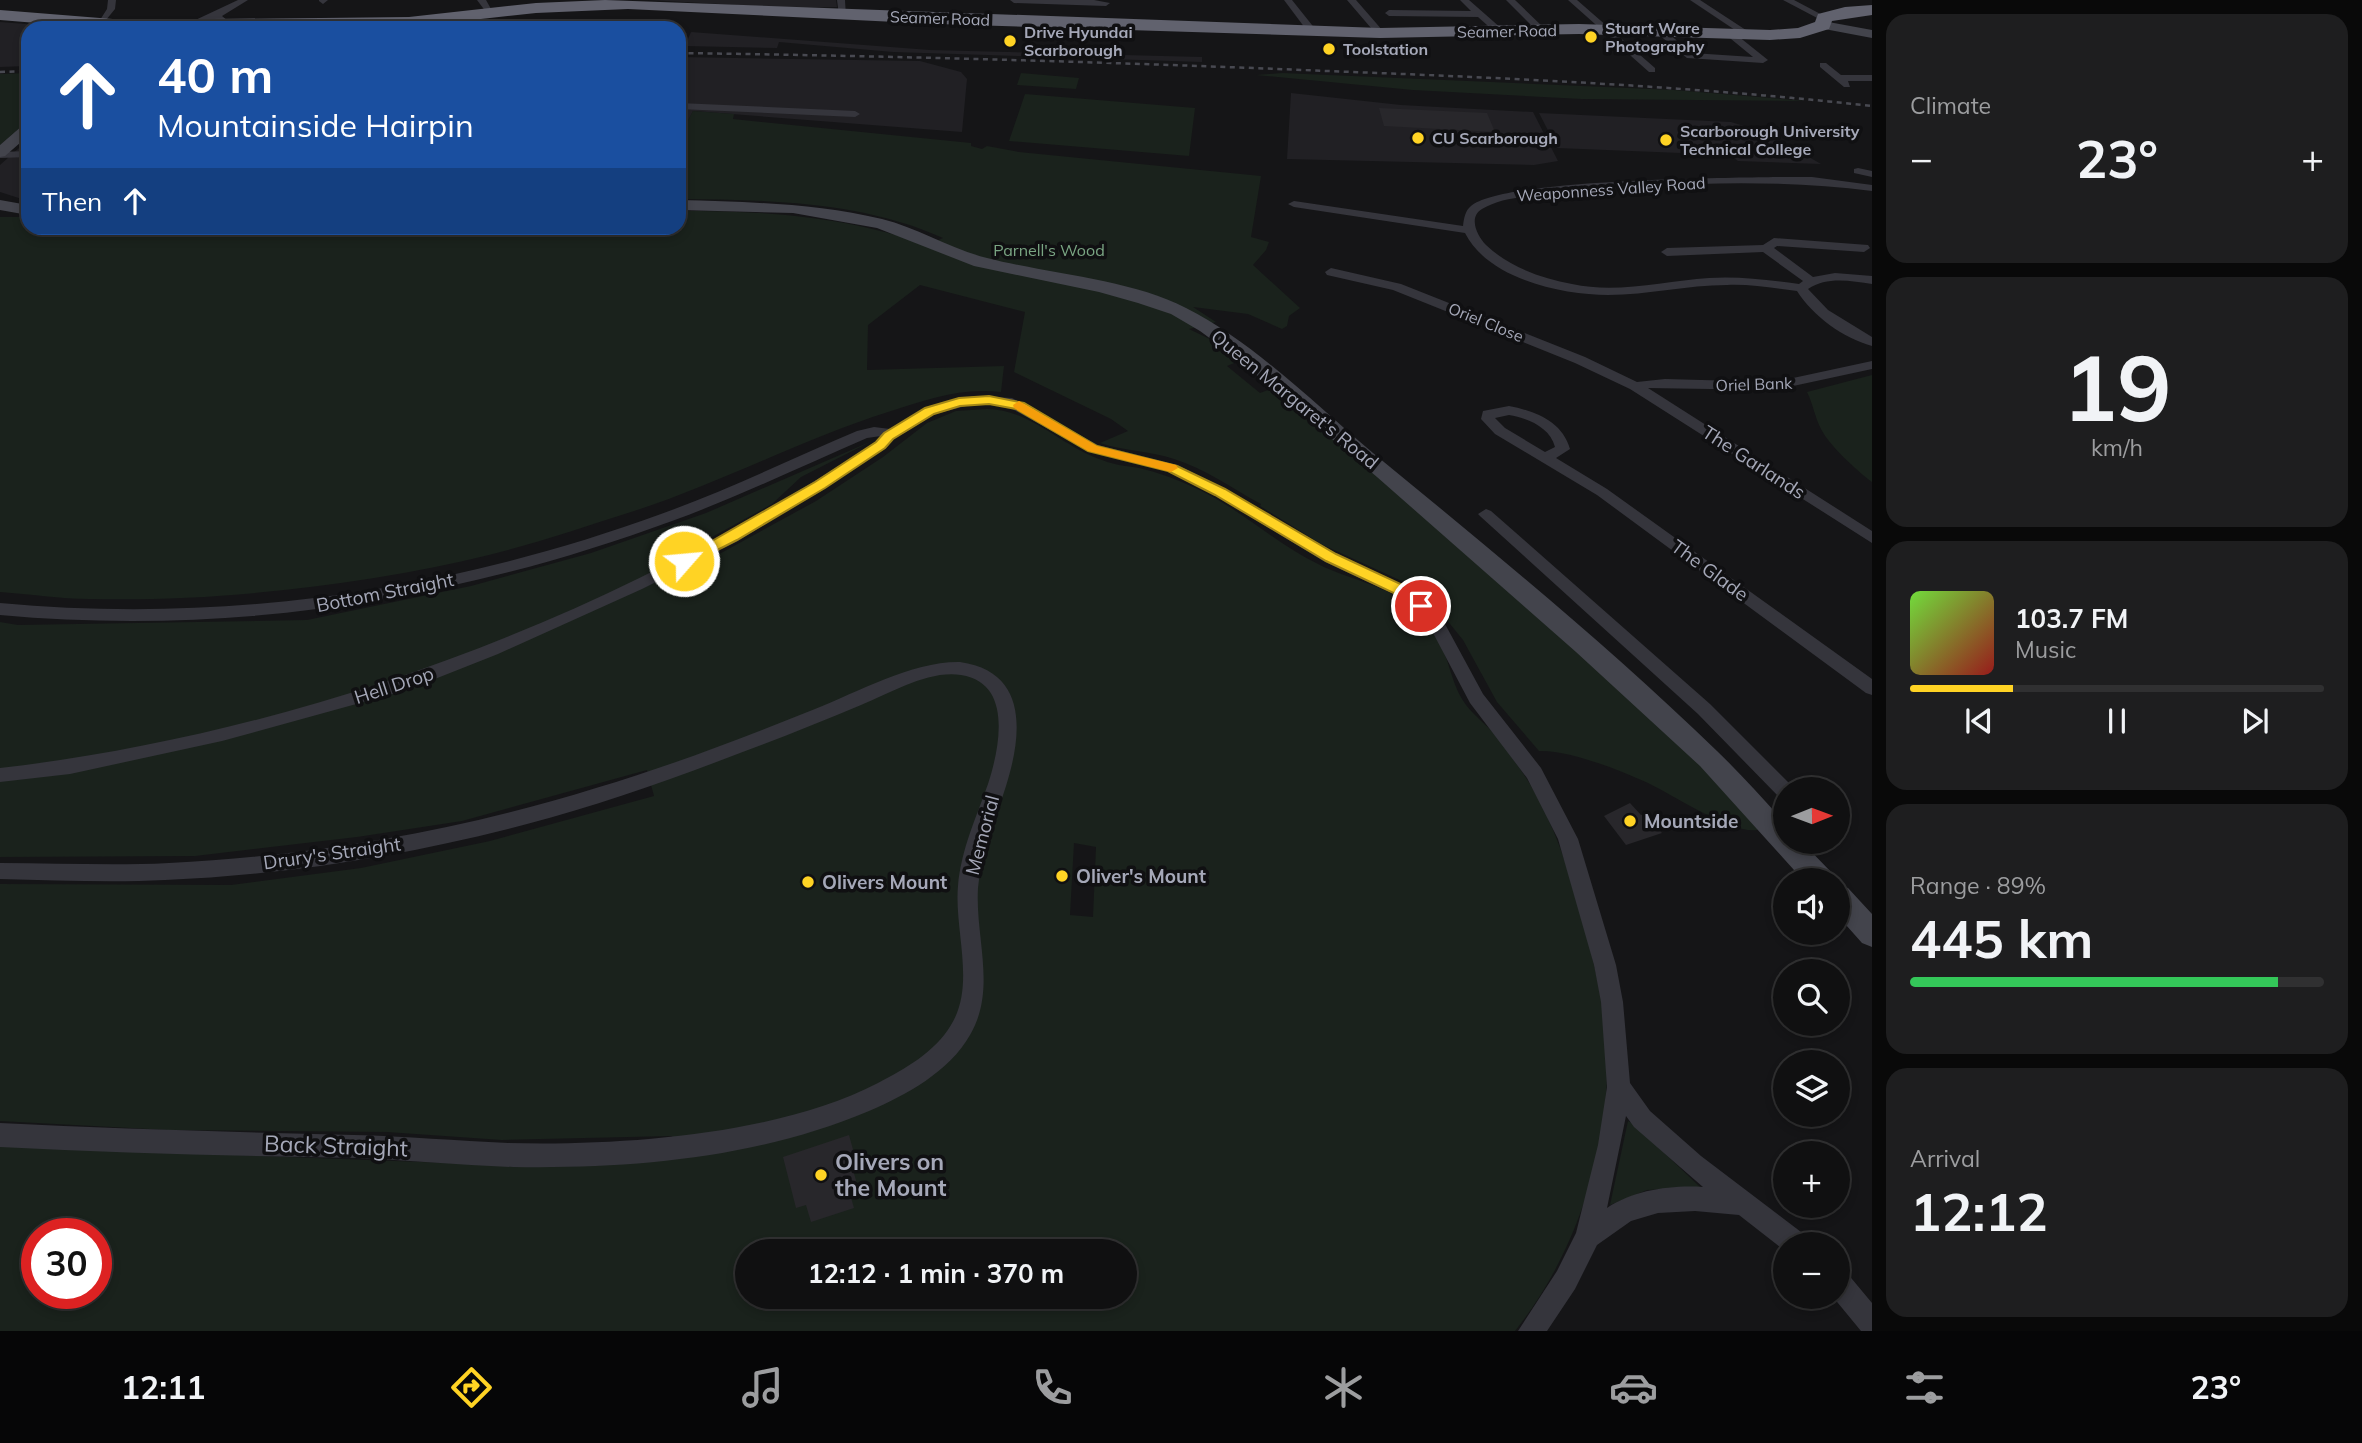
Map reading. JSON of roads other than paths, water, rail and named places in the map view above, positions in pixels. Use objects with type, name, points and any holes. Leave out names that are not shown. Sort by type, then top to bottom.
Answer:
[{"type":"highway","name":"Seamer Road","points":[[414,21],[486,7],[628,4],[842,7],[1113,24],[1380,33],[1604,30],[1749,35],[1800,33],[1844,12],[1872,10]]},
{"type":"highway","name":"Seamer Road","points":[[0,15],[74,21]]},
{"type":"highway","name":"Seamer Road","points":[[209,21],[346,21]]},
{"type":"main road","points":[[1824,21],[1872,34]]},
{"type":"main road","points":[[0,154],[21,134]]},
{"type":"main road","name":"Queen Margaret's Road","points":[[686,205],[793,208],[881,225],[979,262],[1144,299],[1177,310],[1241,352],[1585,646],[1709,759],[1773,825]]},
{"type":"main road","name":"Queen Margaret's Road","points":[[1800,854],[1811,868]]},
{"type":"main road","points":[[1850,910],[1872,934]]},
{"type":"street","points":[[100,21],[111,9],[112,0]]},
{"type":"street","points":[[221,19],[244,0]]},
{"type":"street","points":[[1014,0],[1105,2],[1113,24]]},
{"type":"street","points":[[1288,0],[1311,30]]},
{"type":"street","points":[[1350,0],[1380,33]]},
{"type":"street","points":[[1464,0],[1499,31]]},
{"type":"street","points":[[1510,0],[1541,30]]},
{"type":"street","points":[[1572,0],[1651,70]]},
{"type":"street","points":[[1694,0],[1749,35]]},
{"type":"street","points":[[1787,0],[1824,21]]},
{"type":"street","points":[[1389,13],[1478,14]]},
{"type":"street","points":[[1661,32],[1690,56],[1763,60],[1730,34]]},
{"type":"street","points":[[1823,65],[1849,87]]},
{"type":"street","points":[[1838,78],[1872,78]]},
{"type":"street","points":[[686,107],[762,112],[855,114]]},
{"type":"street","points":[[0,154],[21,154]]},
{"type":"street","points":[[1858,171],[1872,174]]},
{"type":"street","name":"Weaponness Valley Road","points":[[1469,230],[1469,218],[1477,207],[1504,197],[1531,194],[1645,185],[1792,180],[1872,188]]},
{"type":"street","points":[[1294,204],[1469,230],[1481,247],[1511,267],[1534,277],[1577,289],[1600,290],[1727,281],[1805,284],[1840,277],[1872,280]]},
{"type":"street","points":[[1667,252],[1766,248],[1774,242],[1864,248]]},
{"type":"street","points":[[1766,248],[1805,284],[1807,299],[1823,313],[1872,342]]},
{"type":"street","name":"Oriel Close","points":[[1331,272],[1396,286],[1580,360],[1635,386]]},
{"type":"street","name":"Oriel Bank","points":[[1635,386],[1652,382],[1762,387],[1798,383],[1872,365]]},
{"type":"street","name":"The Garlands","points":[[1635,386],[1872,538]]},
{"type":"street","name":"Hell Drop","points":[[0,775],[70,767],[150,752],[401,685],[492,650],[636,585],[762,519],[930,411],[974,400],[1007,401],[1093,448],[1173,468],[1220,492],[1331,558],[1402,591],[1421,606],[1439,628],[1476,698],[1534,773],[1568,839],[1605,965],[1612,1002],[1619,1087],[1610,1145],[1588,1236],[1566,1280],[1531,1331]]},
{"type":"street","name":"The Glade","points":[[1546,457],[1563,449],[1560,438],[1551,430],[1522,412],[1508,408],[1488,414],[1488,419],[1500,431],[1602,492],[1872,688]]},
{"type":"street","name":"Bottom Straight","points":[[0,609],[113,616],[289,608],[369,598],[428,586],[579,547],[756,483],[858,436],[877,431],[889,436]]},
{"type":"street","points":[[1486,514],[1704,709],[1773,779]]},
{"type":"street","name":"Memorial","points":[[656,777],[761,740],[928,671],[960,668],[982,675],[1002,693],[1009,711],[1006,750],[971,863],[968,920],[975,989],[963,1028],[914,1075],[866,1100],[764,1136],[671,1149]]},
{"type":"street","name":"Drury's Straight","points":[[0,871],[139,873],[241,865],[391,846],[528,816],[656,777]]},
{"type":"street","points":[[1619,1087],[1642,1119],[1739,1203],[1779,1232]]},
{"type":"street","name":"Back Straight","points":[[0,1135],[393,1148],[530,1156],[671,1149]]},
{"type":"street","points":[[1588,1236],[1625,1211],[1658,1201],[1695,1199],[1739,1203]]},
{"type":"street","points":[[1850,1297],[1872,1324]]},
{"type":"railway","points":[[686,53],[1084,62],[1463,77],[1668,88],[1872,106]]},
{"type":"railway","points":[[0,72],[21,71]]},
{"type":"place","name":"Stuart Ware Photography","points":[[1591,37]]},
{"type":"place","name":"Drive Hyundai Scarborough","points":[[1010,41]]},
{"type":"place","name":"Toolstation","points":[[1329,49]]},
{"type":"place","name":"CU Scarborough","points":[[1418,138]]},
{"type":"place","name":"Scarborough University Technical College","points":[[1666,140]]},
{"type":"place","name":"Mountside","points":[[1630,821]]},
{"type":"place","name":"Oliver's Mount","points":[[1062,876]]},
{"type":"place","name":"Olivers Mount","points":[[808,882]]},
{"type":"place","name":"Olivers on the Mount","points":[[821,1175]]},
{"type":"park label","name":"Parnell's Wood","points":[[1049,250]]}]
